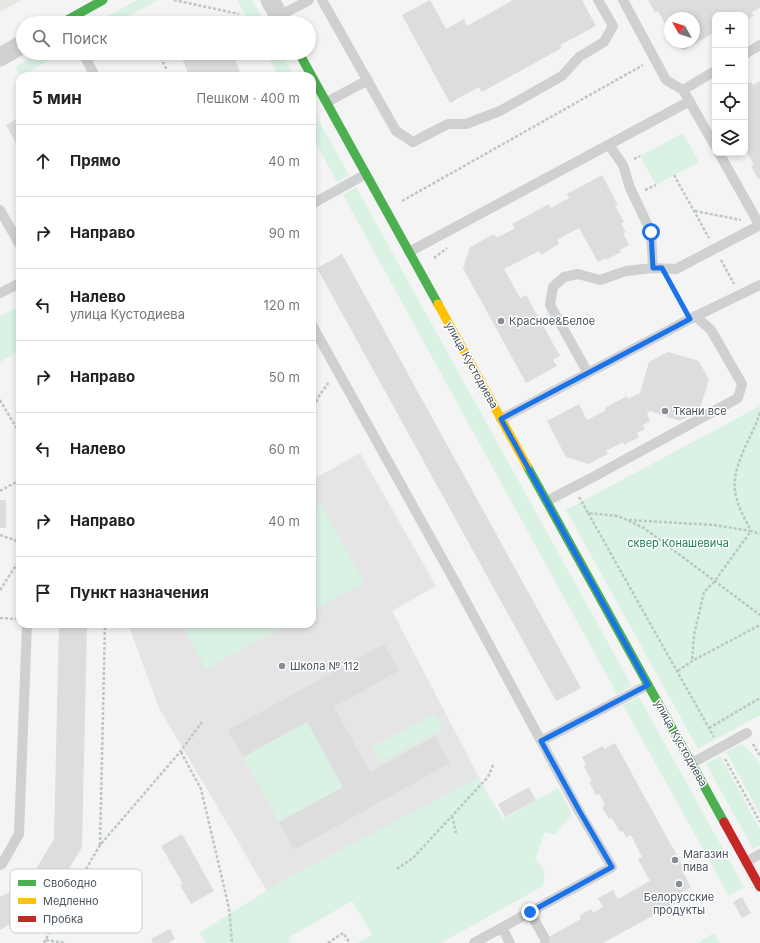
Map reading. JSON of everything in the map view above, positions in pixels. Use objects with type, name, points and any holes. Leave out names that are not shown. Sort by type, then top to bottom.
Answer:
[{"type":"street","points":[[75,16],[103,0]]},
{"type":"street","points":[[270,0],[279,16]]},
{"type":"street","points":[[0,57],[16,48]]},
{"type":"street","name":"улица Кустодиева","points":[[303,60],[310,72]]},
{"type":"street","name":"улица Кустодиева","points":[[316,83],[760,886]]},
{"type":"lane","points":[[287,16],[309,0]]},
{"type":"lane","points":[[322,0],[396,131],[413,142],[448,124],[466,124],[500,111],[562,76],[580,57],[604,42],[613,26],[598,0]]},
{"type":"lane","points":[[623,0],[666,80],[683,90],[712,141]]},
{"type":"lane","points":[[748,52],[760,45]]},
{"type":"lane","points":[[87,60],[93,72]]},
{"type":"lane","points":[[683,90],[712,73]]},
{"type":"lane","points":[[327,102],[368,80]]},
{"type":"lane","points":[[409,252],[690,101]]},
{"type":"lane","points":[[608,145],[622,165],[630,188],[651,232],[657,268]]},
{"type":"lane","points":[[588,373],[550,305],[553,288],[564,277],[578,274],[600,280],[626,271],[657,268],[676,269],[760,226],[721,156]]},
{"type":"lane","points":[[316,202],[366,174]]},
{"type":"lane","points":[[0,210],[16,238]]},
{"type":"lane","points":[[0,293],[16,285]]},
{"type":"lane","points":[[501,419],[693,318],[760,285]]},
{"type":"lane","points":[[547,501],[738,398],[742,384],[711,330],[693,318]]},
{"type":"lane","points":[[316,332],[462,594],[580,812],[612,867],[474,943]]},
{"type":"lane","points":[[0,865],[19,834],[27,628]]},
{"type":"lane","points":[[541,741],[648,685]]},
{"type":"lane","points":[[692,763],[747,733]]},
{"type":"lane","points":[[746,862],[760,854]]},
{"type":"lane","points":[[530,912],[545,939]]},
{"type":"lane","points":[[502,928],[510,943]]},
{"type":"path","points":[[174,0],[239,14]]},
{"type":"path","points":[[400,202],[655,59]]},
{"type":"path","points":[[162,60],[167,70]]},
{"type":"path","points":[[674,175],[740,295]]},
{"type":"path","points":[[694,211],[760,226]]},
{"type":"path","points":[[657,268],[693,318]]},
{"type":"path","points":[[316,404],[337,371]]},
{"type":"path","points":[[0,400],[16,427]]},
{"type":"path","points":[[751,531],[736,500],[734,482],[737,469],[760,413]]},
{"type":"path","points":[[0,491],[16,482]]},
{"type":"path","points":[[573,487],[678,672],[760,822]]},
{"type":"path","points":[[588,513],[618,516],[644,528],[760,615]]},
{"type":"path","points":[[629,520],[714,525],[751,531],[760,534]]},
{"type":"path","points":[[692,661],[694,635],[704,592],[714,582],[751,531]]},
{"type":"path","points":[[0,535],[16,541]]},
{"type":"path","points":[[0,590],[16,565]]},
{"type":"path","points":[[0,618],[16,619]]},
{"type":"path","points":[[678,672],[692,661],[760,624]]},
{"type":"path","points":[[100,845],[105,628]]},
{"type":"path","points":[[709,728],[760,698]]},
{"type":"path","points":[[86,869],[100,845],[180,752],[202,722]]},
{"type":"path","points":[[180,752],[201,789],[229,908],[232,943]]},
{"type":"path","points":[[397,870],[413,858],[452,816],[488,776],[494,763]]},
{"type":"path","points":[[452,816],[456,833]]},
{"type":"path","points":[[50,933],[45,942],[66,943]]},
{"type":"path","points":[[328,943],[344,933],[350,943]]},
{"type":"shaded area","points":[[0,0],[22,0],[0,12]]},
{"type":"shaded area","name":"Школа № 112","points":[[360,453],[436,586],[392,611],[481,781],[270,896],[159,708],[129,628],[316,628],[316,478]]},
{"type":"green space","points":[[137,0],[158,0],[129,16],[108,16]]},
{"type":"green space","points":[[237,0],[252,0],[261,16],[246,16]]},
{"type":"green space","points":[[28,60],[50,60],[27,72],[18,72],[15,67]]},
{"type":"green space","points":[[270,60],[285,60],[292,72],[277,72]]},
{"type":"green space","points":[[316,115],[349,175],[337,182],[316,143]]},
{"type":"green space","points":[[683,133],[699,162],[656,185],[640,156]]},
{"type":"green space","points":[[356,187],[632,686],[617,694],[343,195]]},
{"type":"green space","points":[[16,307],[16,352],[0,362],[0,317]]},
{"type":"green space","name":"сквер Конашевича","points":[[760,406],[760,715],[698,749],[566,510]]},
{"type":"green space","points":[[320,503],[364,583],[316,609],[316,505]]},
{"type":"green space","points":[[183,628],[281,628],[206,669]]},
{"type":"green space","points":[[639,697],[744,887],[729,896],[623,705]]},
{"type":"green space","points":[[435,714],[443,729],[379,763],[372,747]]},
{"type":"green space","points":[[307,722],[343,787],[279,822],[243,757]]},
{"type":"green space","points":[[742,744],[760,764],[760,814],[726,752]]},
{"type":"green space","points":[[720,756],[760,829],[760,845],[753,849],[706,764]]},
{"type":"green space","points":[[478,778],[503,819],[558,788],[572,814],[555,835],[545,832],[535,860],[545,870],[543,886],[441,943],[358,943],[372,934],[352,901],[288,938],[291,943],[206,943],[199,933],[282,881]]},
{"type":"green space","points":[[714,933],[720,943],[697,943]]},
{"type":"building","points":[[430,0],[446,29],[464,19],[467,26],[513,0],[582,0],[596,26],[560,45],[562,48],[482,92],[479,87],[450,103],[402,15]]},
{"type":"building","points":[[648,0],[760,0],[760,8],[752,12],[754,16],[748,19],[748,12],[712,12],[712,34],[700,41],[700,12],[664,12],[664,22],[658,11],[655,13]]},
{"type":"building","points":[[183,60],[236,60],[240,72],[187,72]]},
{"type":"building","points":[[760,81],[760,178],[758,179],[751,166],[754,165],[748,154],[748,84],[751,82],[753,85]]},
{"type":"building","points":[[16,119],[16,143],[6,125]]},
{"type":"building","points":[[602,175],[618,205],[615,206],[624,222],[621,223],[626,232],[623,233],[629,245],[620,250],[621,252],[606,260],[605,258],[598,262],[579,228],[557,240],[559,244],[541,255],[539,251],[504,269],[520,298],[526,295],[560,356],[553,360],[557,366],[526,383],[463,268],[470,247],[494,234],[497,238],[515,228],[512,224],[549,204],[551,208],[569,198],[567,194]]},
{"type":"building","points":[[342,254],[581,688],[556,701],[317,268]]},
{"type":"building","points":[[668,352],[699,361],[709,380],[699,411],[680,421],[650,411],[647,413],[650,421],[643,425],[645,429],[637,433],[639,437],[624,445],[623,442],[606,451],[608,454],[589,464],[566,457],[547,421],[579,404],[587,420],[606,410],[605,408],[627,396],[628,399],[640,393],[649,362]]},
{"type":"building","points":[[0,500],[6,500],[6,528],[0,528]]},
{"type":"building","points":[[59,628],[87,628],[82,847],[69,869],[36,869],[54,839]]},
{"type":"building","points":[[384,644],[399,671],[334,707],[370,772],[435,736],[450,763],[294,850],[279,822],[343,787],[307,722],[243,757],[228,730]]},
{"type":"building","points":[[615,743],[685,870],[682,871],[691,887],[677,895],[680,901],[603,943],[538,943],[581,919],[579,916],[591,909],[593,913],[603,907],[598,898],[613,890],[618,899],[650,881],[638,859],[642,857],[631,835],[626,838],[623,831],[620,832],[612,818],[609,819],[602,807],[605,805],[599,794],[596,795],[589,782],[592,781],[584,767],[586,765],[582,757],[603,746],[604,749]]},
{"type":"building","points":[[529,787],[536,800],[505,817],[498,804]]},
{"type":"building","points":[[182,834],[214,891],[191,904],[180,885],[183,884],[161,846]]},
{"type":"building","points":[[10,892],[10,924],[0,930],[0,897]]},
{"type":"building","points":[[742,897],[751,913],[742,918],[733,902]]},
{"type":"building","points":[[170,929],[175,939],[168,943],[153,943],[151,939]]},
{"type":"traffic: fast","points":[[74,16],[103,0]]},
{"type":"traffic: fast","points":[[303,60],[310,72]]},
{"type":"traffic: fast","points":[[316,84],[438,304]]},
{"type":"traffic: fast","points":[[527,466],[724,822]]},
{"type":"traffic: slow","points":[[438,304],[527,466]]},
{"type":"traffic: jam","points":[[724,822],[760,887]]},
{"type":"place","name":"Красное&Белое","points":[[501,321]]},
{"type":"place","name":"Ткани все","points":[[665,411]]},
{"type":"place","name":"Школа № 112","points":[[282,666]]},
{"type":"place","name":"Магазин пива","points":[[675,860]]},
{"type":"place","name":"Белорусские продукты","points":[[679,884]]},
{"type":"route","points":[[530,912],[612,867],[541,741],[648,685],[501,419],[690,319],[662,268],[653,268],[651,232]]}]
